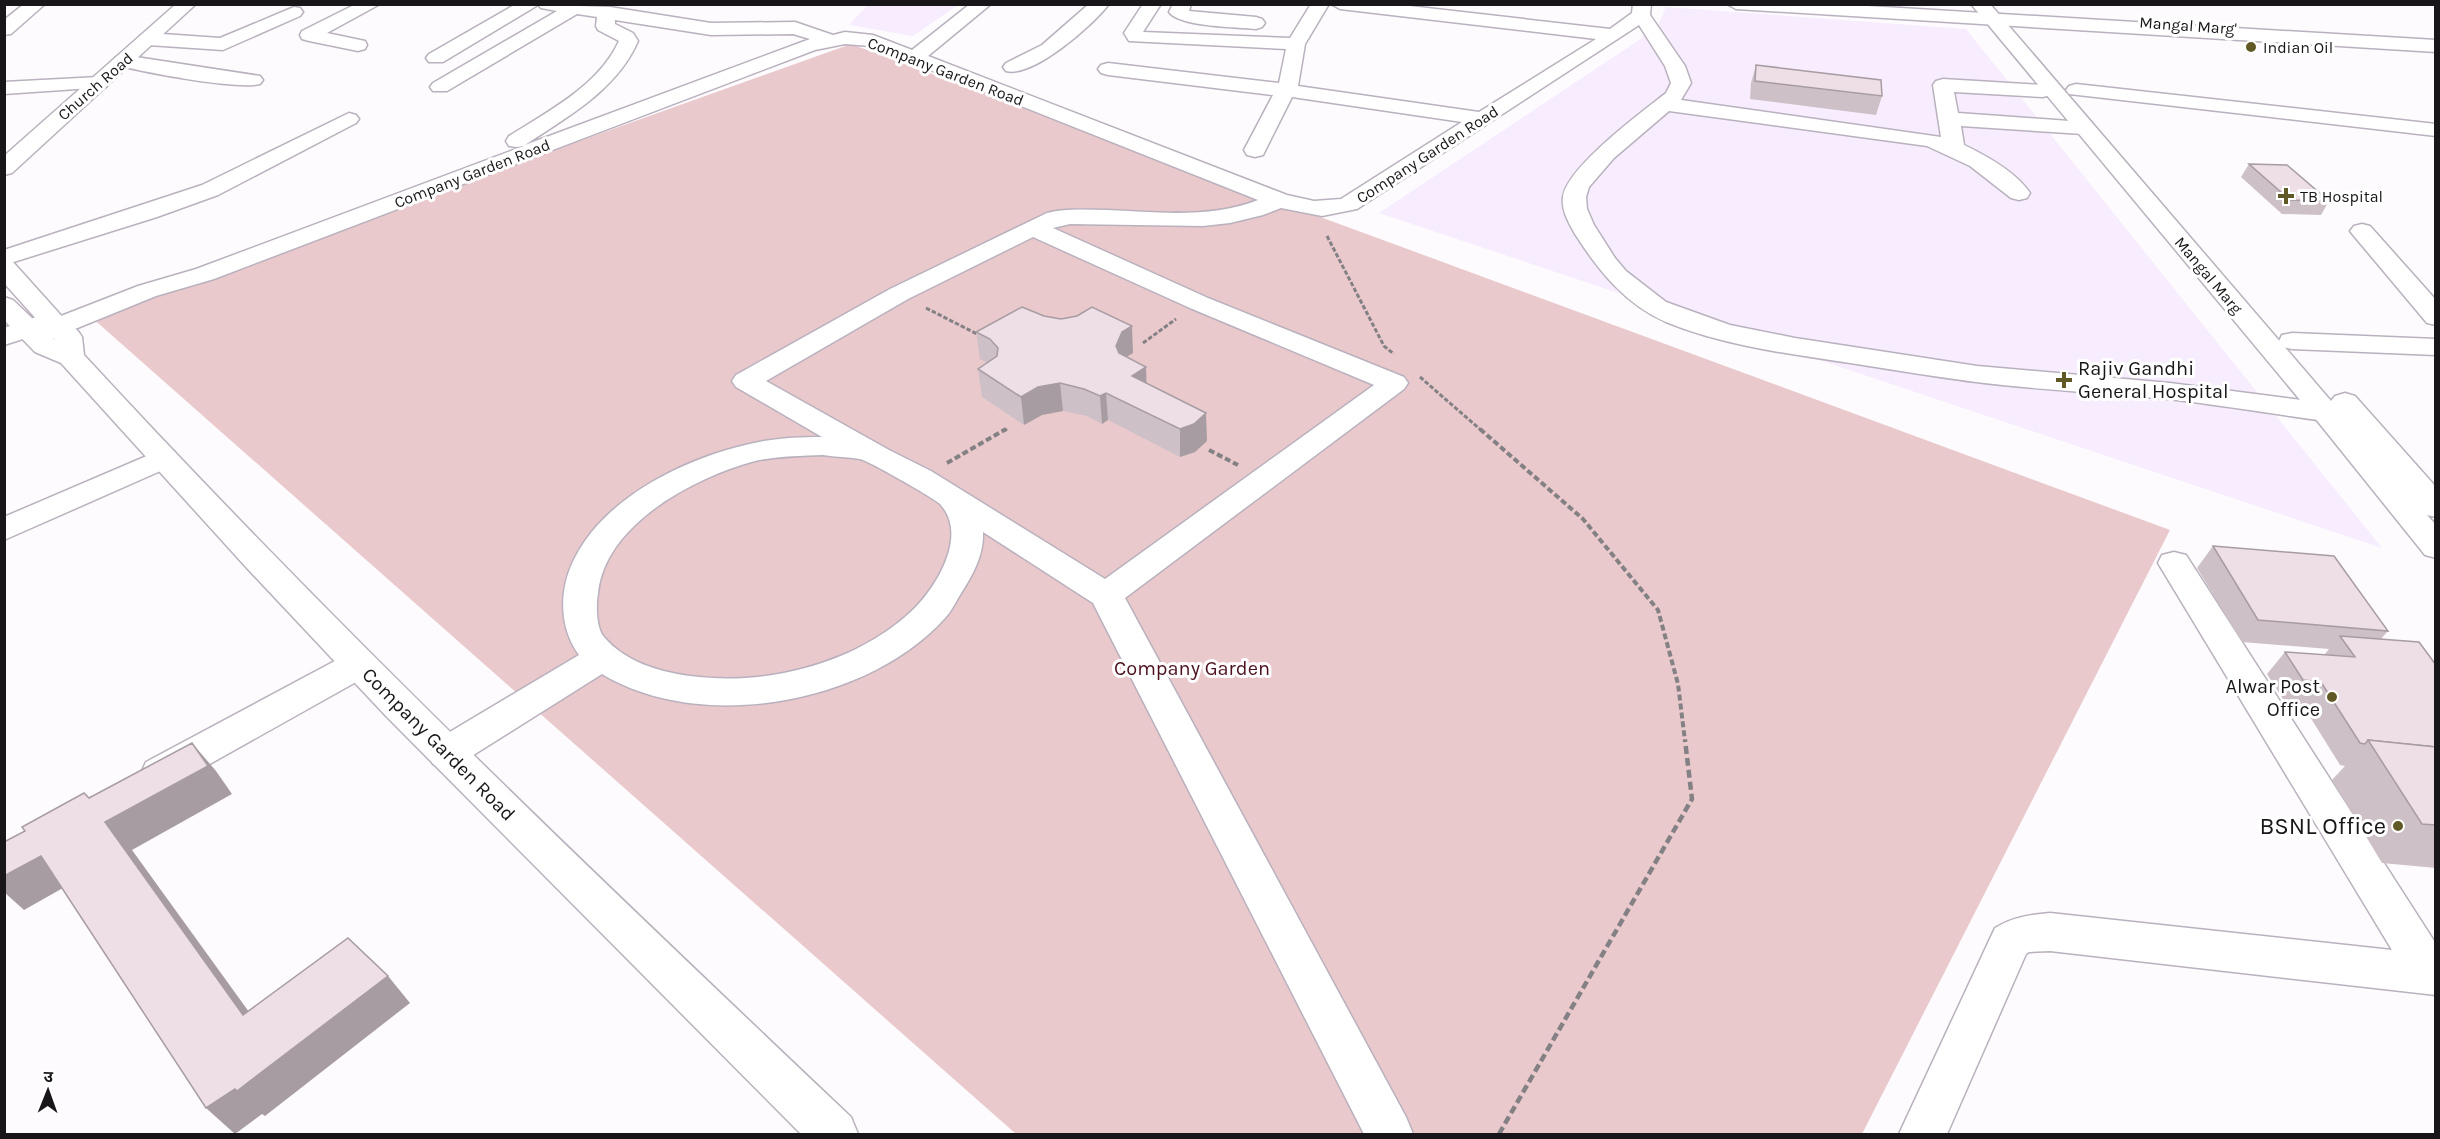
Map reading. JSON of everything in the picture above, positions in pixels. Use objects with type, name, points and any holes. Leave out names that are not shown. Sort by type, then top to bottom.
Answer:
[{"type":"street","points":[[4,30],[36,4]]},
{"type":"street","name":"Church Road","points":[[4,168],[188,4]]},
{"type":"street","points":[[358,45],[309,35],[371,4]]},
{"type":"street","points":[[436,58],[530,4]]},
{"type":"street","points":[[547,4],[573,9],[614,9],[711,29],[795,28],[830,39]]},
{"type":"street","points":[[915,57],[982,4]]},
{"type":"street","points":[[1013,67],[1049,49],[1100,4]]},
{"type":"street","points":[[1152,4],[1133,33],[1136,37],[1227,42],[1300,36]]},
{"type":"street","points":[[1182,4],[1178,12],[1185,16],[1242,13],[1300,36]]},
{"type":"street","points":[[1255,150],[1290,82],[1300,36],[1320,4]]},
{"type":"street","points":[[1340,4],[1614,34]]},
{"type":"street","points":[[1736,4],[1998,13]]},
{"type":"street","points":[[1827,4],[1998,13],[2436,46]]},
{"type":"street","points":[[440,87],[573,9]]},
{"type":"street","points":[[466,176],[567,109],[602,78],[621,57],[629,41],[626,37],[605,26],[614,9]]},
{"type":"street","points":[[1642,10],[1680,76],[1681,83],[1678,90],[1664,104],[1606,153],[1578,186],[1574,196],[1575,209],[1582,225],[1605,262],[1633,290],[1657,308],[1725,332],[1795,346],[1977,374],[2170,391],[2325,412]]},
{"type":"street","name":"Company Garden Road","points":[[834,1134],[446,753],[45,336],[151,303],[205,274],[830,39],[873,41],[1280,200],[1316,210],[1334,210],[1349,204],[1614,34],[1642,10]]},
{"type":"street","points":[[148,39],[222,44],[294,12]]},
{"type":"street","points":[[1227,42],[1242,13]]},
{"type":"street","name":"Mangal Marg","points":[[1998,13],[2080,94],[2436,507]]},
{"type":"street","name":"Mangal Marg","points":[[1998,13],[2083,128],[2325,412],[2436,547]]},
{"type":"street","name":"Mangal Marg'","points":[[2188,28],[2436,40]]},
{"type":"street","points":[[123,61],[225,78],[253,80]]},
{"type":"street","points":[[1114,72],[1255,86],[1482,119]]},
{"type":"street","points":[[4,88],[99,83]]},
{"type":"street","points":[[1954,148],[1943,85],[2043,91]]},
{"type":"street","points":[[2080,94],[2436,130]]},
{"type":"street","points":[[2080,94],[2436,136]]},
{"type":"street","points":[[1664,104],[1930,140],[1954,148],[1979,161],[2019,194]]},
{"type":"street","points":[[4,258],[210,190],[350,118]]},
{"type":"street","points":[[1949,119],[2083,128]]},
{"type":"street","points":[[1280,200],[1267,206],[1222,215],[1179,219],[1070,217],[1055,219],[899,294],[746,381],[878,457],[920,478],[1106,595],[1389,1134]]},
{"type":"street","points":[[1033,228],[1199,303],[1394,383],[1106,595]]},
{"type":"street","points":[[2361,231],[2436,317]]},
{"type":"street","points":[[4,267],[45,336]]},
{"type":"street","points":[[4,304],[45,336]]},
{"type":"street","points":[[2292,341],[2436,347]]},
{"type":"street","points":[[878,457],[841,448],[805,446],[764,450],[723,461],[685,476],[649,497],[620,522],[597,549],[583,579],[579,609],[586,638],[610,663],[645,682],[690,693],[741,694],[794,686],[844,670],[889,647],[925,618],[950,588],[964,556],[966,526],[954,501]]},
{"type":"street","points":[[4,530],[163,458]]},
{"type":"street","points":[[2174,562],[2433,974]]},
{"type":"street","points":[[446,753],[603,657]]},
{"type":"street","points":[[127,790],[359,664]]},
{"type":"street","points":[[1923,1134],[2001,959],[2010,941],[2022,934],[2050,932],[2433,974]]},
{"type":"path","points":[[1327,236],[1384,346],[1402,361]]},
{"type":"path","points":[[899,294],[988,339]]},
{"type":"path","points":[[1143,343],[1199,303]]},
{"type":"path","points":[[1412,369],[1583,519],[1658,610],[1678,684],[1692,799],[1499,1134]]},
{"type":"path","points":[[920,478],[1007,429]]},
{"type":"shaded area","points":[[868,5],[958,5],[913,36],[849,25]]},
{"type":"shaded area","name":"Rajiv Gandhi General Hospital","points":[[1666,7],[1966,29],[2382,548],[1379,213],[1657,28]]},
{"type":"green space","name":"Company Garden","points":[[851,44],[2170,530],[1862,1134],[1016,1134],[90,316]]},
{"type":"building","points":[[1756,65],[1881,80],[1882,96],[1755,81]]},
{"type":"building","points":[[2249,164],[2287,165],[2329,201],[2290,200]]},
{"type":"building","points":[[1022,307],[1044,316],[1061,319],[1077,316],[1092,307],[1132,326],[1122,332],[1116,346],[1119,353],[1146,367],[1132,376],[1206,413],[1194,424],[1180,429],[1106,393],[1100,396],[1060,383],[1038,387],[1021,397],[978,369],[997,356],[998,348],[990,339],[976,332]]},
{"type":"building","points":[[2213,546],[2334,556],[2388,631],[2258,620]]},
{"type":"building","points":[[2340,636],[2419,642],[2436,665],[2436,747],[2368,740],[2365,744],[2360,743],[2321,682],[2303,680],[2285,652],[2355,657]]},
{"type":"building","points":[[2368,740],[2436,747],[2436,825],[2422,824]]},
{"type":"building","points":[[192,743],[208,766],[105,822],[243,1015],[348,938],[388,976],[237,1091],[235,1089],[206,1108],[41,856],[4,876],[4,842],[25,831],[22,827],[84,793],[89,798]]},
{"type":"place","name":"Indian Oil","points":[[2251,47]]},
{"type":"place","name":"TB Hospital","points":[[2286,196]]},
{"type":"place","name":"Rajiv Gandhi General Hospital","points":[[2064,380]]},
{"type":"place","name":"Alwar Post Office","points":[[2332,697]]},
{"type":"place","name":"BSNL Office","points":[[2398,826]]}]
